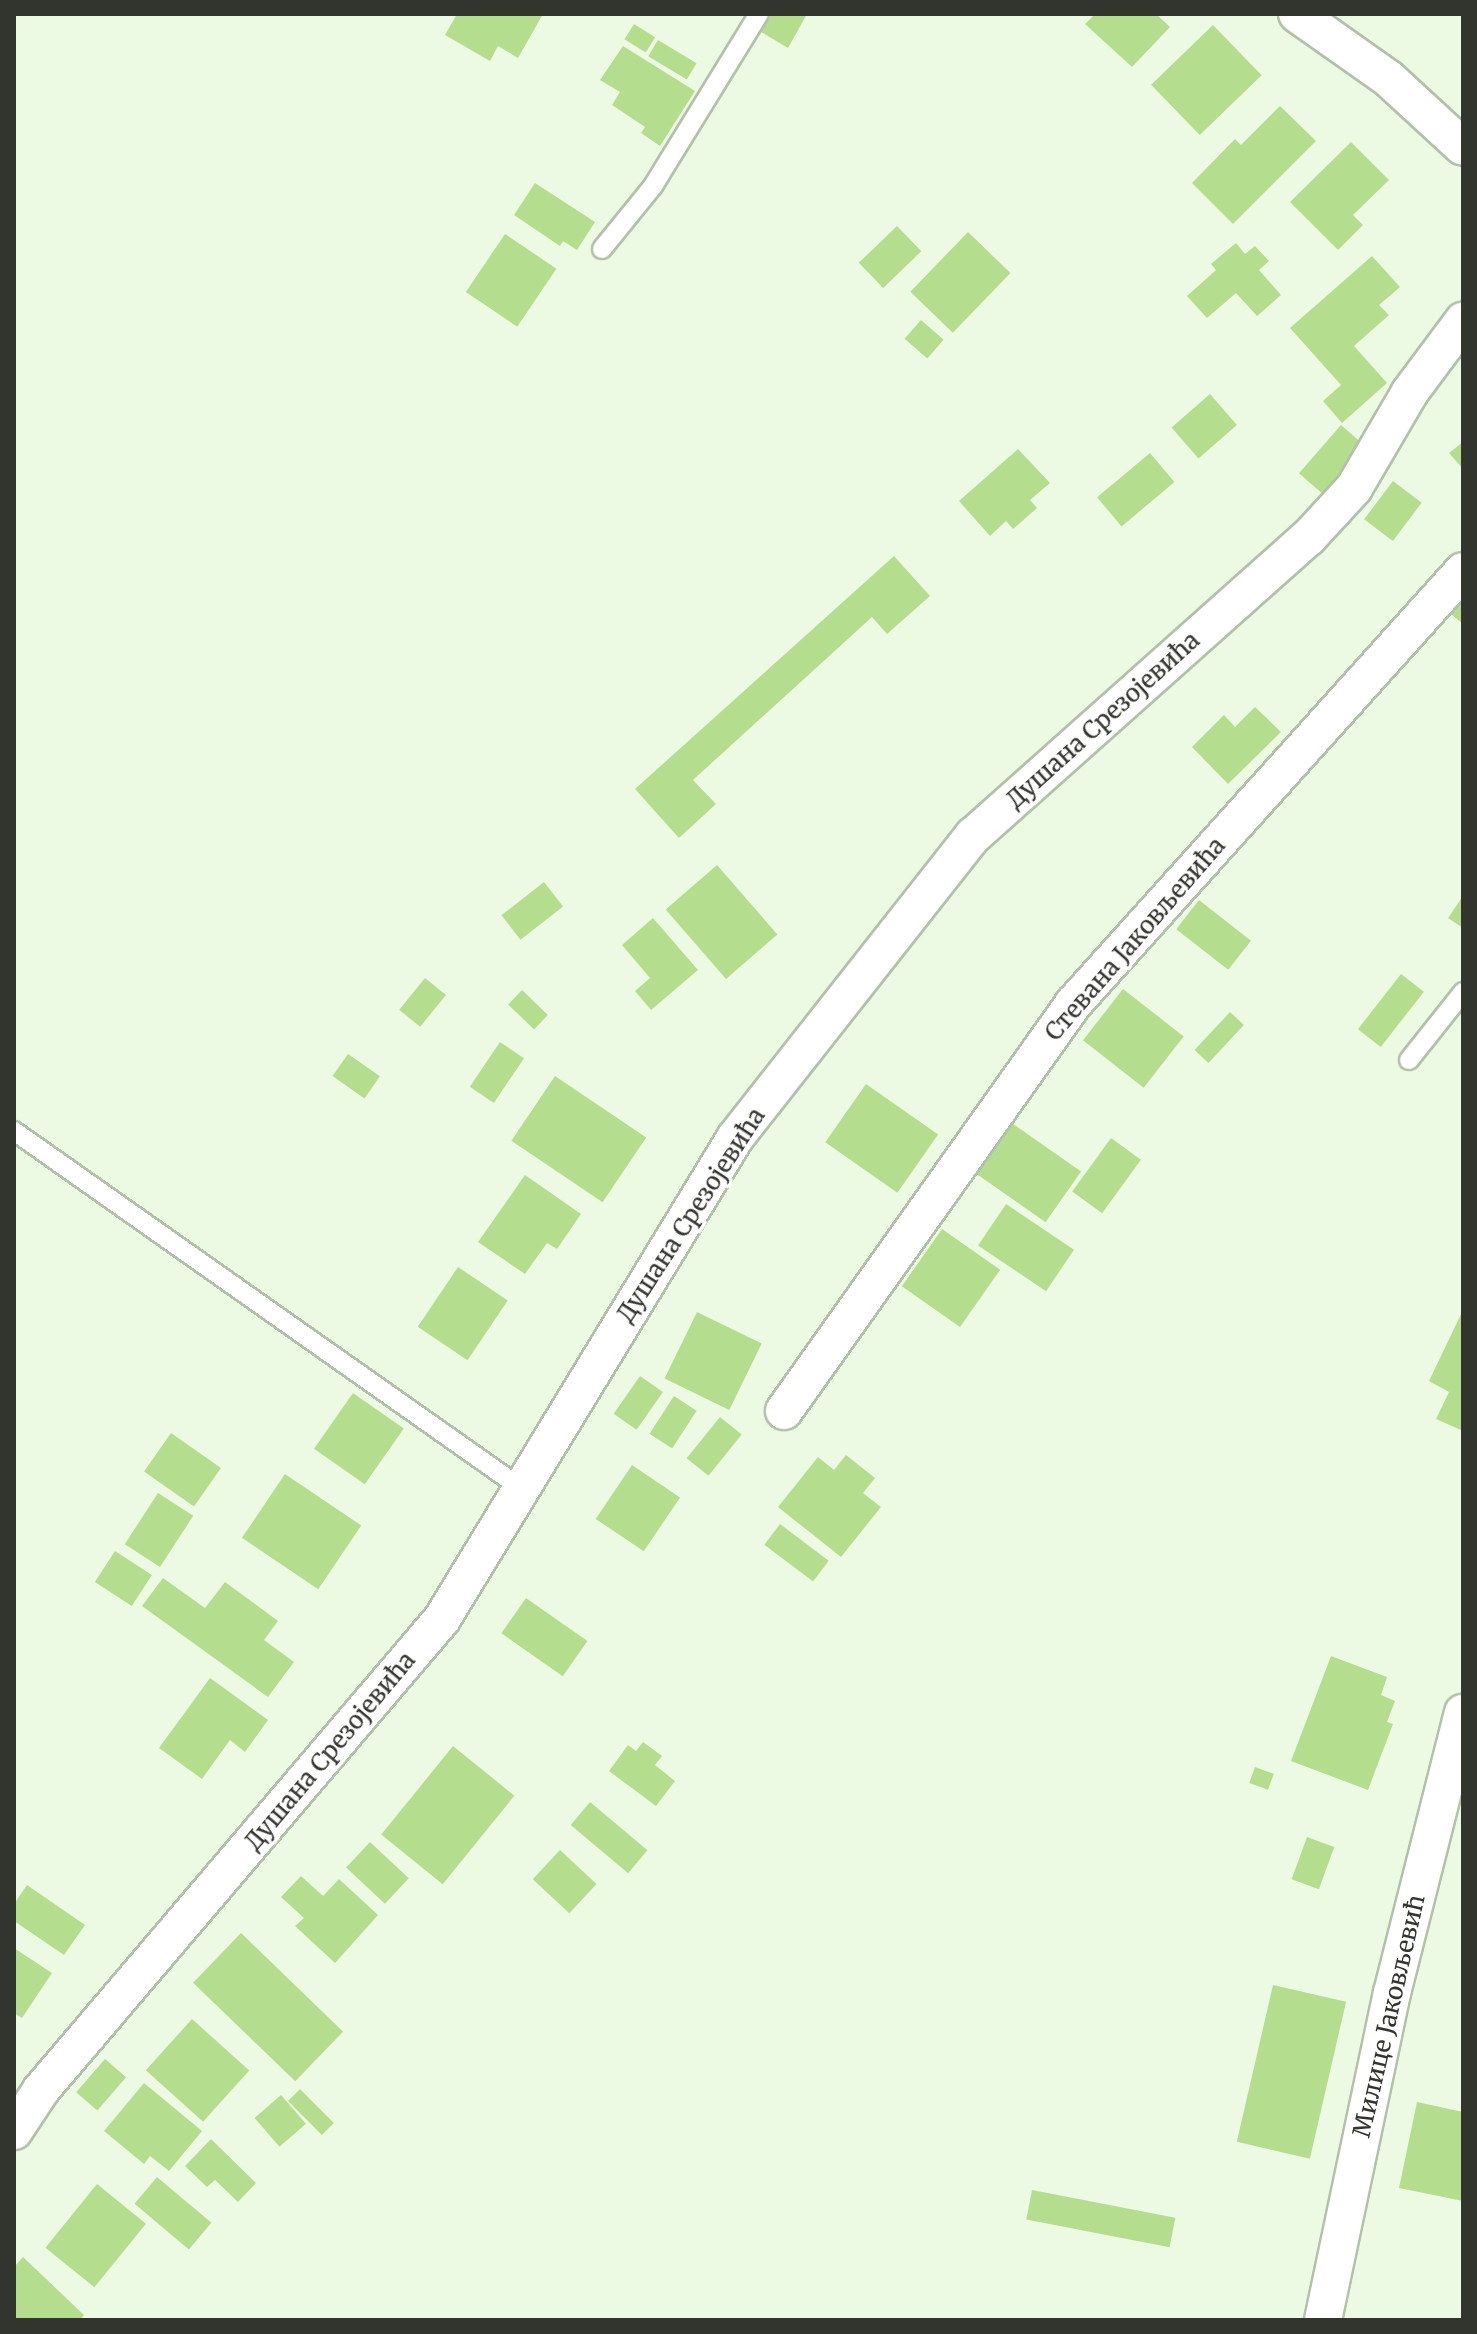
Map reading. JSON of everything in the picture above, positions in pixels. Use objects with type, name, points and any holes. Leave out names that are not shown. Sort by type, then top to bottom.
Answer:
[{"type":"street","points":[[1297,14],[1389,79],[1463,147]]},
{"type":"street","name":"Душана Срезојевића","points":[[14,2131],[41,2090],[442,1619],[735,1138],[973,836],[1308,538],[1354,488],[1410,392],[1463,321]]},
{"type":"street","name":"Стевана Јаковљевића","points":[[784,1411],[1074,1003],[1463,571]]},
{"type":"street","name":"Милице Јаковљевић","points":[[1323,2320],[1392,1993],[1463,1713]]},
{"type":"lane","points":[[602,249],[653,186],[759,14]]},
{"type":"lane","points":[[1409,1060],[1463,992]]},
{"type":"lane","points":[[14,1131],[521,1488]]},
{"type":"building","points":[[457,14],[543,14],[518,58],[498,46],[490,61],[445,35]]},
{"type":"building","points":[[771,14],[807,14],[788,48],[761,32]]},
{"type":"building","points":[[1095,14],[1156,14],[1170,27],[1132,67],[1085,24]]},
{"type":"building","points":[[634,24],[655,37],[646,53],[624,39]]},
{"type":"building","points":[[1213,25],[1262,75],[1200,135],[1151,85]]},
{"type":"building","points":[[658,40],[697,63],[687,79],[648,56]]},
{"type":"building","points":[[623,46],[695,91],[660,146],[641,133],[645,127],[612,105],[620,92],[600,80]]},
{"type":"building","points":[[1280,106],[1316,141],[1233,224],[1192,183],[1235,139],[1241,145]]},
{"type":"building","points":[[1351,142],[1389,180],[1353,215],[1363,225],[1338,250],[1290,202]]},
{"type":"building","points":[[535,183],[595,222],[577,250],[563,241],[560,246],[514,215]]},
{"type":"building","points":[[897,226],[921,251],[883,288],[859,263]]},
{"type":"building","points":[[968,232],[1010,273],[953,333],[910,292]]},
{"type":"building","points":[[505,234],[556,269],[517,327],[466,292]]},
{"type":"building","points":[[1236,243],[1245,254],[1255,246],[1269,261],[1259,270],[1281,295],[1257,316],[1236,293],[1207,318],[1187,296],[1216,270],[1211,264]]},
{"type":"building","points":[[1372,256],[1400,287],[1379,305],[1389,315],[1354,346],[1387,383],[1342,423],[1323,401],[1341,385],[1290,328]]},
{"type":"building","points":[[921,320],[944,340],[927,359],[905,339]]},
{"type":"building","points":[[1210,394],[1237,425],[1198,458],[1172,427]]},
{"type":"building","points":[[1341,425],[1366,447],[1324,495],[1299,473]]},
{"type":"building","points":[[1463,442],[1463,469],[1449,453]]},
{"type":"building","points":[[1018,449],[1050,483],[1030,500],[1037,508],[1013,529],[1006,521],[990,536],[959,501]]},
{"type":"building","points":[[1150,453],[1174,482],[1122,526],[1097,497]]},
{"type":"building","points":[[1393,481],[1422,503],[1393,541],[1364,519]]},
{"type":"building","points":[[894,556],[930,596],[887,634],[872,617],[693,780],[716,804],[679,838],[635,789]]},
{"type":"building","points":[[1463,585],[1463,624],[1444,608]]},
{"type":"building","points":[[1255,707],[1281,732],[1228,784],[1192,747],[1224,715],[1235,727]]},
{"type":"building","points":[[717,865],[777,934],[726,979],[666,910]]},
{"type":"building","points":[[544,882],[563,906],[521,940],[501,915]]},
{"type":"building","points":[[1463,896],[1463,928],[1448,918]]},
{"type":"building","points":[[1199,900],[1251,941],[1228,970],[1176,929]]},
{"type":"building","points":[[653,918],[698,970],[651,1010],[635,991],[650,978],[622,945]]},
{"type":"building","points":[[1401,974],[1424,992],[1381,1047],[1358,1029]]},
{"type":"building","points":[[425,978],[446,995],[420,1027],[399,1010]]},
{"type":"building","points":[[1123,989],[1184,1036],[1144,1088],[1083,1040]]},
{"type":"building","points":[[522,990],[548,1015],[534,1029],[508,1004]]},
{"type":"building","points":[[1230,1012],[1244,1025],[1208,1063],[1195,1050]]},
{"type":"building","points":[[500,1042],[524,1058],[494,1103],[470,1087]]},
{"type":"building","points":[[348,1054],[380,1076],[364,1098],[333,1076]]},
{"type":"building","points":[[555,1076],[646,1138],[603,1202],[511,1141]]},
{"type":"building","points":[[866,1084],[938,1134],[897,1193],[825,1142]]},
{"type":"building","points":[[1009,1121],[1081,1171],[1046,1222],[973,1172]]},
{"type":"building","points":[[1111,1138],[1141,1160],[1102,1213],[1072,1191]]},
{"type":"building","points":[[525,1175],[581,1214],[557,1249],[547,1243],[525,1274],[478,1242]]},
{"type":"building","points":[[1006,1204],[1074,1250],[1046,1291],[978,1245]]},
{"type":"building","points":[[942,1229],[1000,1270],[960,1327],[902,1286]]},
{"type":"building","points":[[458,1267],[508,1301],[467,1360],[418,1327]]},
{"type":"building","points":[[1463,1310],[1463,1431],[1436,1419],[1449,1392],[1429,1381]]},
{"type":"building","points":[[697,1312],[762,1344],[729,1410],[665,1379]]},
{"type":"building","points":[[640,1376],[663,1392],[637,1430],[614,1414]]},
{"type":"building","points":[[353,1393],[404,1429],[365,1484],[314,1449]]},
{"type":"building","points":[[674,1396],[697,1411],[672,1448],[649,1434]]},
{"type":"building","points":[[720,1417],[742,1435],[708,1476],[687,1458]]},
{"type":"building","points":[[171,1433],[221,1468],[194,1506],[144,1472]]},
{"type":"building","points":[[846,1455],[875,1478],[863,1493],[881,1507],[841,1557],[778,1507],[818,1457],[834,1470]]},
{"type":"building","points":[[632,1465],[680,1497],[644,1551],[596,1519]]},
{"type":"building","points":[[285,1474],[361,1525],[318,1589],[242,1538]]},
{"type":"building","points":[[158,1493],[193,1516],[160,1567],[125,1544]]},
{"type":"building","points":[[780,1524],[829,1561],[813,1581],[764,1545]]},
{"type":"building","points":[[115,1551],[152,1575],[132,1606],[95,1582]]},
{"type":"building","points":[[163,1578],[205,1608],[225,1582],[278,1621],[264,1640],[294,1662],[268,1697],[142,1606]]},
{"type":"building","points":[[526,1598],[587,1641],[563,1676],[501,1633]]},
{"type":"building","points":[[1331,1656],[1387,1677],[1381,1695],[1395,1701],[1387,1722],[1393,1724],[1368,1790],[1291,1761]]},
{"type":"building","points":[[210,1678],[268,1720],[245,1752],[230,1740],[202,1779],[159,1748]]},
{"type":"building","points":[[643,1742],[662,1756],[655,1765],[675,1781],[656,1806],[609,1771],[628,1745],[636,1751]]},
{"type":"building","points":[[453,1746],[514,1796],[443,1884],[381,1835]]},
{"type":"building","points":[[1255,1767],[1274,1774],[1268,1790],[1249,1783]]},
{"type":"building","points":[[590,1802],[647,1850],[628,1873],[571,1825]]},
{"type":"building","points":[[1307,1837],[1334,1847],[1319,1889],[1292,1879]]},
{"type":"building","points":[[370,1842],[409,1878],[385,1904],[346,1868]]},
{"type":"building","points":[[560,1850],[597,1884],[569,1913],[533,1879]]},
{"type":"building","points":[[301,1876],[323,1896],[339,1879],[378,1915],[335,1963],[295,1926],[304,1918],[281,1897]]},
{"type":"building","points":[[27,1885],[85,1925],[64,1955],[14,1921],[14,1904]]},
{"type":"building","points":[[241,1933],[343,2032],[295,2081],[193,1983]]},
{"type":"building","points":[[14,1948],[52,1973],[22,2018],[14,2013]]},
{"type":"building","points":[[1273,1985],[1346,2002],[1310,2159],[1237,2142]]},
{"type":"building","points":[[192,2019],[249,2071],[203,2122],[146,2070]]},
{"type":"building","points":[[105,2059],[126,2077],[97,2111],[76,2092]]},
{"type":"building","points":[[144,2083],[202,2131],[169,2171],[150,2156],[144,2164],[104,2131]]},
{"type":"building","points":[[300,2089],[334,2123],[322,2135],[288,2101]]},
{"type":"building","points":[[281,2095],[306,2124],[280,2147],[255,2118]]},
{"type":"building","points":[[1417,2102],[1463,2112],[1463,2201],[1399,2188]]},
{"type":"building","points":[[211,2139],[256,2183],[238,2202],[215,2180],[207,2187],[185,2166]]},
{"type":"building","points":[[157,2177],[211,2223],[189,2249],[135,2204]]},
{"type":"building","points":[[97,2184],[146,2224],[94,2287],[45,2248]]},
{"type":"building","points":[[1032,2190],[1175,2218],[1170,2247],[1026,2219]]},
{"type":"building","points":[[23,2257],[84,2315],[80,2320],[14,2320],[14,2267]]}]
